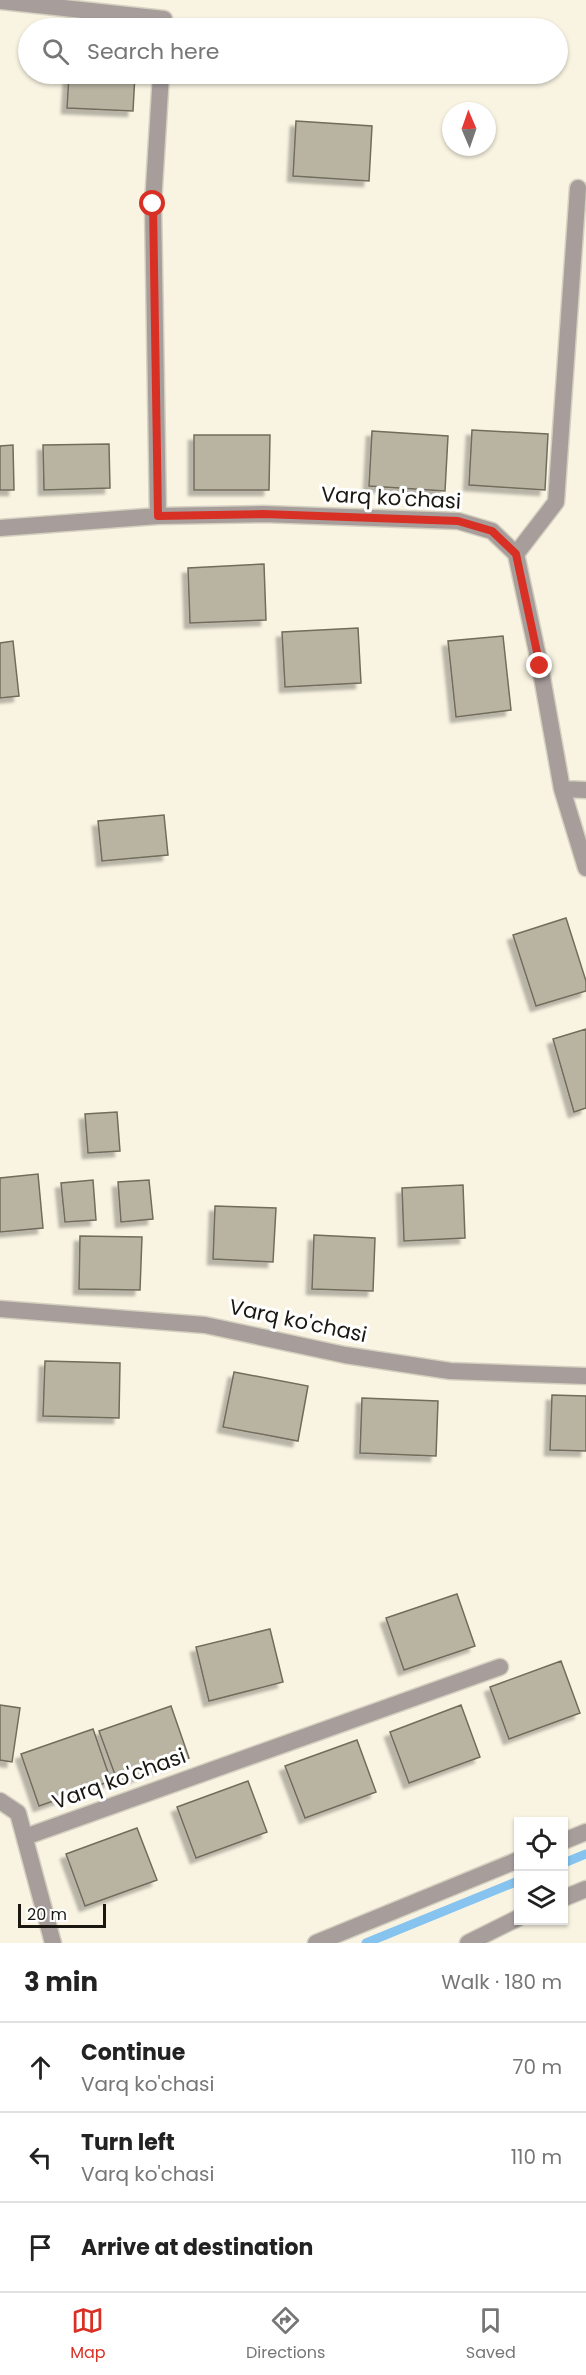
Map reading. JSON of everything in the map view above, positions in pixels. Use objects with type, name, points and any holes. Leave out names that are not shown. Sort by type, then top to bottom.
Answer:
[{"type":"street","points":[[0,1],[155,18]]},
{"type":"street","points":[[158,516],[153,204],[160,84]]},
{"type":"street","points":[[578,188],[556,502],[516,554],[540,666],[562,789],[586,868]]},
{"type":"street","name":"Varq ko'chasi","points":[[0,528],[158,516],[263,514],[458,521],[492,531],[516,554]]},
{"type":"street","points":[[562,789],[586,790]]},
{"type":"street","name":"Varq ko'chasi","points":[[0,1309],[205,1325],[345,1355],[450,1371],[586,1376]]},
{"type":"street","name":"Varq ko'chasi","points":[[24,1837],[500,1667]]},
{"type":"street","points":[[0,1801],[18,1813],[53,1943]]},
{"type":"street","points":[[568,1839],[586,1832]]},
{"type":"street","points":[[316,1943],[514,1862]]},
{"type":"street","points":[[568,1896],[586,1889]]},
{"type":"street","points":[[468,1943],[514,1920]]},
{"type":"building","points":[[68,84],[134,84],[133,111],[67,108]]},
{"type":"building","points":[[296,121],[372,126],[369,181],[293,176]]},
{"type":"building","points":[[472,430],[548,434],[545,490],[469,485]]},
{"type":"building","points":[[372,431],[448,436],[445,491],[369,486]]},
{"type":"building","points":[[194,435],[270,435],[269,490],[194,490]]},
{"type":"building","points":[[109,444],[110,488],[44,490],[43,445]]},
{"type":"building","points":[[13,445],[14,490],[0,490],[0,446]]},
{"type":"building","points":[[264,564],[266,620],[190,623],[188,568]]},
{"type":"building","points":[[358,628],[361,683],[285,687],[282,632]]},
{"type":"building","points":[[503,636],[511,710],[456,717],[448,641]]},
{"type":"building","points":[[13,641],[19,696],[0,698],[0,643]]},
{"type":"building","points":[[164,815],[168,855],[102,861],[98,821]]},
{"type":"building","points":[[566,918],[586,981],[586,991],[536,1006],[513,935]]},
{"type":"building","points":[[586,1029],[586,1108],[574,1112],[553,1039]]},
{"type":"building","points":[[117,1112],[120,1151],[88,1153],[85,1114]]},
{"type":"building","points":[[38,1174],[43,1228],[0,1232],[0,1178]]},
{"type":"building","points":[[93,1180],[96,1220],[65,1222],[61,1183]]},
{"type":"building","points":[[149,1180],[153,1219],[121,1222],[118,1182]]},
{"type":"building","points":[[463,1185],[465,1238],[404,1241],[402,1188]]},
{"type":"building","points":[[215,1206],[276,1208],[273,1262],[213,1259]]},
{"type":"building","points":[[314,1235],[375,1238],[373,1291],[312,1289]]},
{"type":"building","points":[[80,1236],[142,1237],[140,1290],[79,1289]]},
{"type":"building","points":[[45,1361],[120,1363],[119,1418],[43,1416]]},
{"type":"building","points":[[234,1372],[308,1386],[298,1441],[223,1427]]},
{"type":"building","points":[[552,1395],[586,1396],[586,1451],[550,1450]]},
{"type":"building","points":[[362,1398],[438,1401],[436,1456],[360,1453]]},
{"type":"building","points":[[457,1594],[475,1646],[404,1670],[386,1618]]},
{"type":"building","points":[[270,1629],[283,1682],[209,1701],[196,1647]]},
{"type":"building","points":[[561,1661],[580,1713],[509,1739],[490,1687]]},
{"type":"building","points":[[0,1705],[20,1708],[12,1762],[0,1760]]},
{"type":"building","points":[[461,1705],[480,1757],[409,1783],[390,1732]]},
{"type":"building","points":[[171,1706],[189,1758],[118,1783],[99,1731]]},
{"type":"building","points":[[93,1729],[111,1781],[39,1806],[21,1754]]},
{"type":"building","points":[[357,1740],[376,1792],[305,1818],[285,1766]]},
{"type":"building","points":[[248,1781],[267,1832],[196,1858],[177,1807]]},
{"type":"building","points":[[137,1828],[157,1880],[85,1906],[66,1854]]},
{"type":"waterway","points":[[568,1861],[586,1854]]},
{"type":"waterway","points":[[366,1943],[514,1883]]},
{"type":"route","points":[[153,204],[158,516],[263,514],[458,521],[492,531],[516,554],[540,666]]}]
